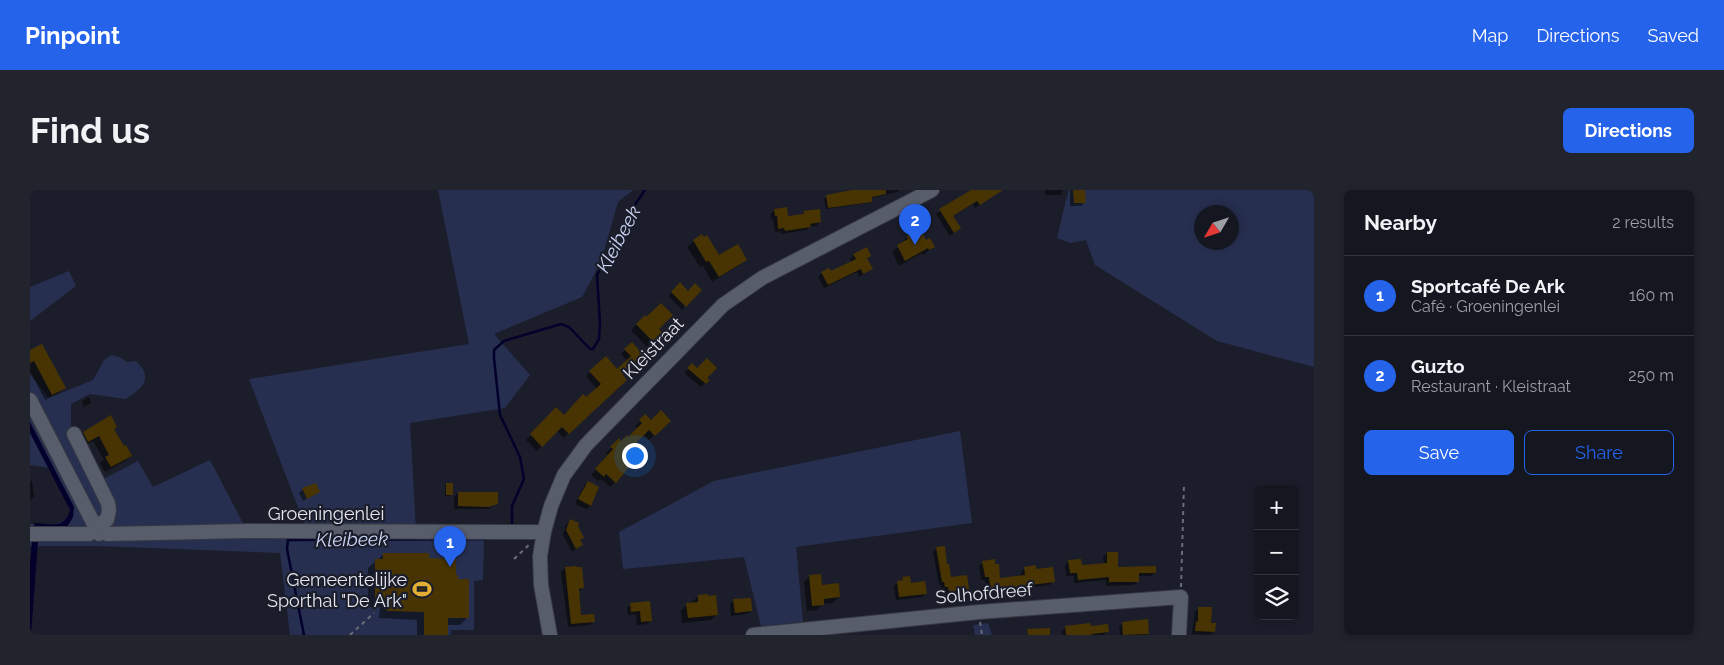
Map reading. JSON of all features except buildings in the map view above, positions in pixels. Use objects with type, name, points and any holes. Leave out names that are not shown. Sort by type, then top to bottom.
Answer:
[{"type":"street","name":"Kleistraat","points":[[550,635],[540,585],[540,532],[564,475],[586,445],[722,305],[762,278],[932,190]]},
{"type":"street","points":[[30,400],[98,532],[107,520],[108,503],[74,434]]},
{"type":"street","name":"Groeningenlei","points":[[30,534],[98,532],[540,532]]},
{"type":"street","points":[[1179,635],[1181,597]]},
{"type":"street","name":"Solhofdreef","points":[[753,635],[979,612],[1181,597]]},
{"type":"path","points":[[1181,597],[1184,484]]},
{"type":"path","points":[[514,559],[531,544],[540,532]]},
{"type":"path","points":[[350,635],[374,613]]},
{"type":"shaded area","points":[[438,190],[633,190],[618,202],[604,251],[582,297],[494,334],[530,375],[505,408],[410,423],[416,531],[481,532],[484,543],[483,580],[474,581],[474,630],[451,630],[451,635],[290,635],[280,553],[97,546],[30,546],[30,524],[59,523],[68,516],[70,510],[49,468],[30,465],[30,374],[49,398],[93,380],[104,360],[111,355],[127,362],[136,361],[141,367],[145,378],[141,387],[126,399],[90,394],[71,404],[71,435],[96,483],[138,461],[153,487],[210,460],[247,531],[307,531],[249,379],[469,344]]},
{"type":"shaded area","points":[[1069,190],[1314,190],[1314,367],[1217,341],[1095,265],[1086,240],[1070,243],[1057,238]]},
{"type":"shaded area","points":[[69,271],[76,286],[30,321],[30,287]]},
{"type":"shaded area","points":[[30,422],[74,507],[73,517],[67,527],[33,528],[35,523],[61,523],[68,516],[70,510],[30,433]]},
{"type":"shaded area","points":[[960,431],[972,523],[796,547],[803,622],[761,626],[744,557],[623,569],[619,532],[714,481]]},
{"type":"shaded area","points":[[37,540],[30,635],[30,565],[32,541]]},
{"type":"shaded area","points":[[988,623],[992,635],[975,635],[973,625]]},
{"type":"waterway","name":"Kleibeek","points":[[512,526],[512,506],[524,479],[520,457],[500,415],[494,350],[504,341],[561,324],[569,327],[590,349],[593,349],[599,339],[600,323],[597,275],[632,209],[645,190]]},
{"type":"waterway","name":"Kleibeek","points":[[304,635],[287,549],[288,540],[487,539]]},
{"type":"place","name":"Guzto","points":[[915,245]]},
{"type":"place","name":"Sportcafé De Ark","points":[[450,567]]},
{"type":"place","name":"Gemeentelijke Sporthal \"De Ark\"","points":[[422,589]]}]
